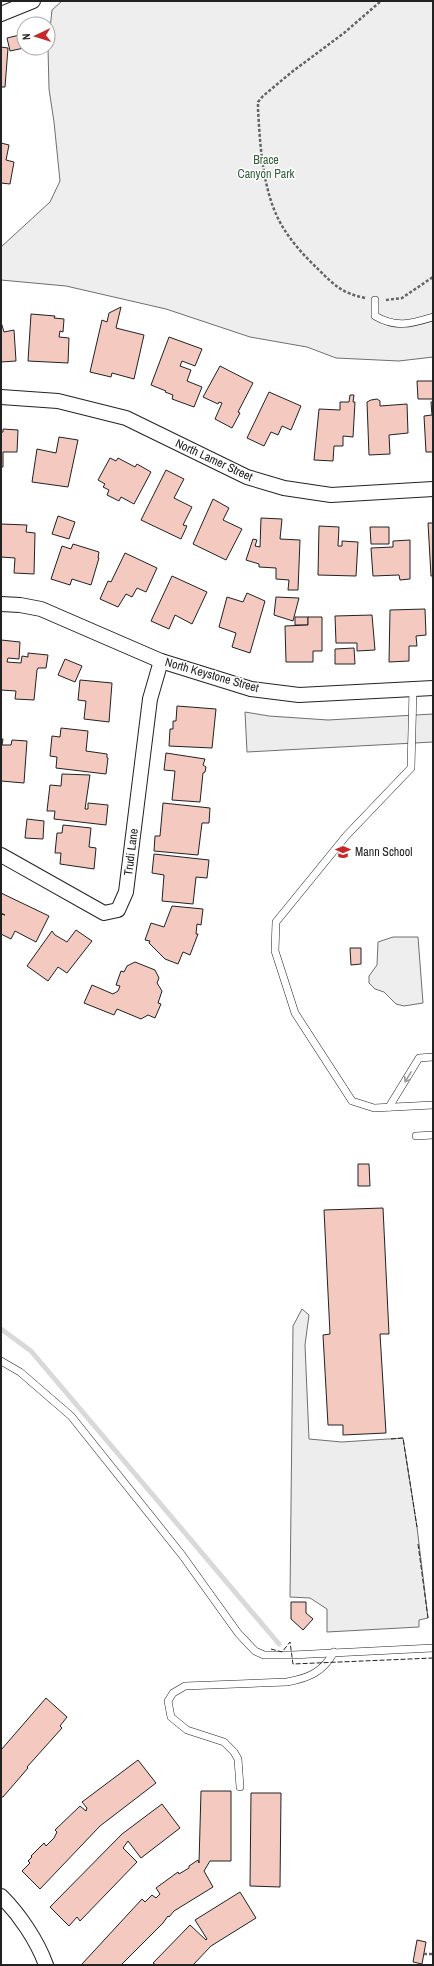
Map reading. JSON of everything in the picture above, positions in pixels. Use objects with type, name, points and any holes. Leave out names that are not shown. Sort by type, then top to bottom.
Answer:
[{"type":"street","points":[[1,14],[33,1]]},
{"type":"street","name":"North Lamer Street","points":[[1,397],[58,401],[126,418],[247,477],[284,488],[331,495],[433,489]]},
{"type":"street","name":"North Keystone Street","points":[[1,604],[41,609],[161,661],[251,689],[299,695],[433,688]]},
{"type":"street","name":"Trudi Lane","points":[[1,855],[104,913],[118,910],[126,892],[150,699],[161,661]]},
{"type":"street","points":[[1,1896],[12,1908],[42,1954],[46,1965]]},
{"type":"lane","points":[[375,300],[375,316],[388,323],[403,325],[433,317]]},
{"type":"lane","points":[[413,689],[411,768],[346,836],[276,922],[274,951],[295,1013],[352,1101],[374,1108],[433,1105]]},
{"type":"lane","points":[[389,1107],[419,1058],[433,1057]]},
{"type":"lane","points":[[416,1136],[433,1135]]},
{"type":"lane","points":[[1,1361],[20,1372],[71,1416],[182,1554],[248,1646],[264,1655],[433,1648]]},
{"type":"lane","points":[[240,1787],[238,1759],[234,1752],[224,1742],[187,1730],[171,1717],[168,1701],[173,1693],[185,1686],[287,1682],[304,1679],[318,1672],[329,1662],[334,1652]]},
{"type":"path","points":[[381,1],[344,33],[293,71],[258,102],[262,155],[270,198],[276,215],[310,262],[334,285],[349,295],[375,300],[402,298],[433,277]]},
{"type":"path","points":[[424,1954],[433,1954]]},
{"type":"green space","name":"Brace Canyon Park","points":[[62,1],[433,1],[433,357],[399,361],[336,358],[307,347],[250,337],[166,309],[66,286],[1,280],[1,247],[50,202],[60,181],[49,89],[48,56],[56,56],[56,16],[51,16],[52,10]]},
{"type":"green space","points":[[393,937],[418,937],[423,1003],[404,1006],[396,1004],[384,992],[375,989],[369,983],[369,976],[377,965],[378,942]]},
{"type":"shaded area","points":[[245,712],[269,716],[328,720],[433,714],[433,742],[247,752]]},
{"type":"shaded area","points":[[302,1309],[309,1315],[305,1345],[309,1439],[342,1442],[403,1438],[417,1527],[428,1618],[419,1620],[419,1627],[327,1632],[327,1609],[310,1598],[290,1597],[293,1326]]},
{"type":"building","points":[[16,36],[16,50],[10,51],[7,38]]},
{"type":"building","points":[[1,47],[8,48],[5,87],[1,87]]},
{"type":"building","points":[[1,143],[9,145],[6,160],[14,162],[10,184],[1,183]]},
{"type":"building","points":[[121,307],[116,328],[144,335],[134,379],[112,373],[111,377],[90,372],[102,320],[107,322],[109,313]]},
{"type":"building","points":[[31,314],[55,316],[54,318],[64,319],[63,332],[60,331],[59,337],[69,338],[68,363],[28,361]]},
{"type":"building","points":[[1,322],[4,332],[14,330],[16,361],[1,362]]},
{"type":"building","points":[[169,337],[202,349],[195,366],[182,361],[180,366],[191,370],[187,381],[202,387],[194,407],[172,399],[173,395],[151,385]]},
{"type":"building","points":[[220,366],[253,383],[238,412],[240,413],[232,428],[215,419],[222,403],[219,402],[218,404],[203,397]]},
{"type":"building","points":[[417,381],[433,381],[433,399],[418,399]]},
{"type":"building","points":[[269,392],[301,406],[291,430],[282,426],[278,435],[271,432],[264,446],[247,438]]},
{"type":"building","points":[[350,395],[354,395],[353,402],[355,402],[353,437],[343,436],[343,446],[334,446],[333,461],[314,460],[319,409],[340,410],[340,402],[349,402]]},
{"type":"building","points":[[377,399],[380,401],[380,406],[407,404],[408,433],[389,435],[390,454],[369,455],[367,402]]},
{"type":"building","points":[[431,402],[433,402],[433,452],[426,452],[424,416],[432,415]]},
{"type":"building","points":[[3,429],[18,430],[17,452],[3,452],[3,467],[1,467],[1,432],[3,432]]},
{"type":"building","points":[[59,437],[78,440],[68,487],[32,482],[37,449],[56,453]]},
{"type":"building","points":[[110,458],[116,461],[118,458],[135,467],[137,464],[151,472],[134,504],[121,497],[119,501],[107,495],[109,490],[103,487],[105,484],[98,480]]},
{"type":"building","points":[[166,470],[184,479],[174,498],[192,507],[183,525],[187,526],[181,539],[141,520]]},
{"type":"building","points":[[213,499],[229,508],[223,520],[242,529],[226,560],[193,544]]},
{"type":"building","points":[[58,516],[75,522],[69,539],[52,534]]},
{"type":"building","points":[[261,518],[282,519],[280,539],[300,540],[298,590],[288,590],[289,580],[276,579],[276,568],[259,567],[259,564],[246,560],[253,539],[257,540],[255,546],[260,547]]},
{"type":"building","points":[[428,523],[433,523],[433,576],[431,576]]},
{"type":"building","points":[[1,524],[27,525],[26,532],[35,533],[34,574],[14,573],[15,558],[1,557]]},
{"type":"building","points":[[319,526],[339,527],[338,546],[342,546],[342,541],[358,542],[356,576],[318,575]]},
{"type":"building","points":[[370,527],[389,527],[389,544],[371,544]]},
{"type":"building","points":[[410,540],[410,579],[400,580],[399,575],[373,576],[371,548],[393,547],[393,541]]},
{"type":"building","points":[[73,544],[99,552],[99,558],[91,585],[72,579],[70,585],[51,579],[62,546],[71,549]]},
{"type":"building","points":[[125,553],[157,568],[146,592],[137,588],[132,597],[126,594],[118,607],[100,599],[108,581],[111,582]]},
{"type":"building","points":[[172,576],[207,592],[192,624],[175,615],[169,629],[151,621]]},
{"type":"building","points":[[247,593],[265,601],[250,653],[232,647],[236,633],[219,627],[227,597],[243,602]]},
{"type":"building","points":[[276,597],[299,598],[293,621],[274,615]]},
{"type":"building","points":[[425,609],[426,635],[416,636],[417,646],[409,646],[409,661],[389,662],[390,610]]},
{"type":"building","points":[[372,615],[375,650],[357,651],[357,643],[336,643],[335,616]]},
{"type":"building","points":[[295,617],[308,617],[308,625],[295,625]]},
{"type":"building","points":[[308,617],[322,617],[322,651],[313,651],[313,662],[286,662],[285,626],[308,625]]},
{"type":"building","points":[[1,640],[20,642],[19,659],[8,658],[7,662],[21,663],[22,656],[28,657],[28,653],[48,655],[46,668],[38,668],[37,670],[34,700],[15,699],[16,691],[1,690]]},
{"type":"building","points":[[354,648],[355,664],[335,664],[335,649]]},
{"type":"building","points":[[65,659],[82,666],[75,682],[58,675]]},
{"type":"building","points":[[80,680],[112,683],[109,722],[84,719],[86,701],[78,700]]},
{"type":"building","points":[[177,706],[216,709],[212,748],[169,746],[170,729],[173,729],[173,721],[176,721]]},
{"type":"building","points":[[61,728],[88,731],[86,751],[107,754],[106,774],[56,768],[57,757],[50,756],[52,736],[60,737]]},
{"type":"building","points":[[1,739],[3,739],[2,745],[11,745],[12,740],[27,741],[24,783],[1,781]]},
{"type":"building","points":[[166,753],[205,759],[203,765],[206,767],[205,772],[203,773],[200,802],[172,800],[175,771],[164,770]]},
{"type":"building","points":[[62,774],[90,775],[85,809],[88,809],[88,803],[108,805],[106,825],[54,819],[55,811],[47,811],[50,785],[61,786]]},
{"type":"building","points":[[163,803],[210,808],[209,823],[202,823],[198,855],[154,851],[155,836],[160,836]]},
{"type":"building","points":[[27,819],[44,821],[43,839],[25,838]]},
{"type":"building","points":[[63,825],[91,828],[89,847],[96,848],[94,869],[60,864],[61,853],[55,853],[57,833],[62,833]]},
{"type":"building","points":[[154,854],[209,860],[207,878],[196,877],[193,904],[162,901],[164,875],[152,873]]},
{"type":"building","points":[[1,893],[49,916],[36,942],[15,931],[11,939],[1,934],[1,914],[5,915],[1,913]]},
{"type":"building","points":[[172,906],[203,909],[201,925],[197,924],[196,934],[198,934],[190,955],[183,952],[178,964],[165,959],[149,943],[150,941],[145,940],[151,923],[164,927]]},
{"type":"building","points":[[76,930],[92,941],[67,973],[58,967],[48,981],[27,966],[52,931],[55,935],[67,942]]},
{"type":"building","points":[[350,948],[361,948],[361,964],[351,965]]},
{"type":"building","points":[[135,962],[155,970],[159,978],[157,983],[162,991],[158,1003],[161,1004],[155,1018],[148,1015],[141,1019],[117,1009],[114,1015],[84,1003],[92,985],[113,994],[118,991],[120,986],[116,985],[121,971],[124,972],[127,966]]},
{"type":"building","points":[[358,1164],[369,1164],[370,1186],[358,1186]]},
{"type":"building","points":[[383,1208],[389,1334],[380,1334],[386,1433],[343,1435],[343,1425],[328,1425],[323,1335],[330,1334],[324,1210]]},
{"type":"building","points":[[291,1602],[306,1602],[306,1613],[313,1619],[303,1630],[291,1619]]},
{"type":"building","points":[[46,1698],[67,1717],[60,1726],[62,1728],[27,1767],[28,1768],[3,1797],[1,1797],[1,1750]]},
{"type":"building","points":[[138,1760],[156,1783],[100,1826],[40,1889],[22,1871],[30,1863],[28,1861],[32,1857],[31,1856],[44,1843],[46,1846],[54,1838],[57,1832],[55,1830],[80,1806],[86,1811],[87,1808],[82,1802]]},
{"type":"building","points":[[201,1791],[231,1791],[231,1861],[210,1861],[204,1871],[213,1887],[174,1911],[169,1917],[168,1916],[163,1923],[121,1965],[83,1965],[82,1964],[142,1899],[145,1902],[152,1895],[156,1898],[160,1894],[156,1888],[178,1872],[179,1874],[189,1868],[189,1866],[198,1860],[199,1863]]},
{"type":"building","points":[[251,1793],[281,1793],[280,1887],[250,1886]]},
{"type":"building","points":[[162,1804],[180,1828],[141,1858],[128,1841],[123,1848],[137,1862],[80,1921],[77,1917],[69,1926],[50,1907],[122,1834]]},
{"type":"building","points":[[240,1892],[256,1918],[211,1946],[193,1965],[156,1965],[153,1963],[190,1925],[206,1940],[207,1939],[195,1920]]},
{"type":"building","points":[[417,1940],[426,1942],[422,1964],[413,1962]]},
{"type":"waterway","points":[[1,1329],[31,1351],[279,1644]]},
{"type":"fence","points":[[391,1439],[403,1438],[417,1527]]},
{"type":"fence","points":[[418,1544],[428,1618]]},
{"type":"fence","points":[[271,1649],[282,1652],[290,1642],[293,1664],[433,1658]]},
{"type":"place","name":"Mann School","points":[[343,852]]}]
